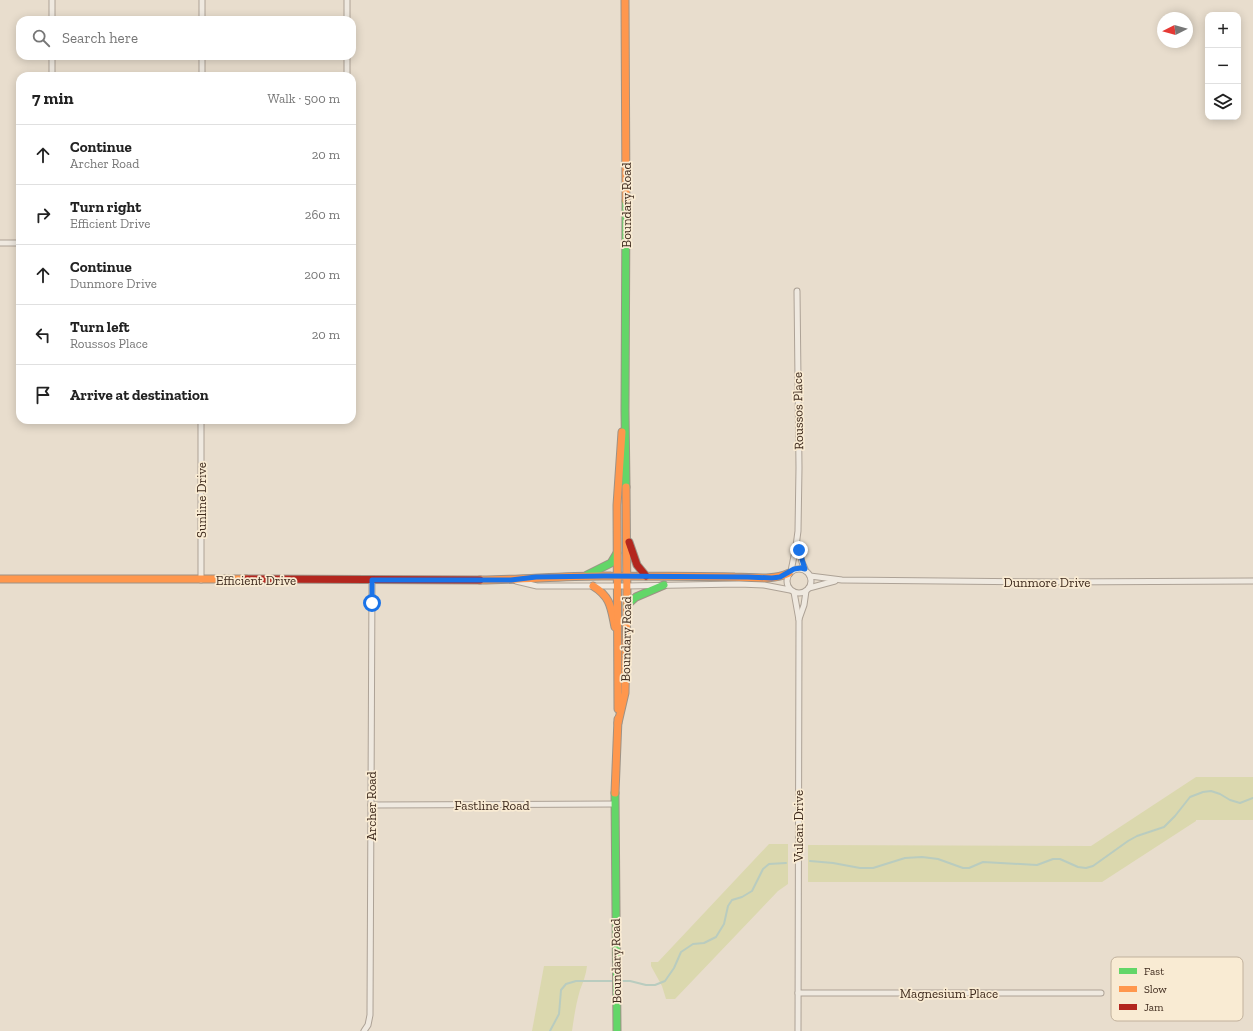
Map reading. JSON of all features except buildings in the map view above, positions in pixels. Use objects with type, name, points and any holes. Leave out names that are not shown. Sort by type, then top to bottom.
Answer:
[{"type":"main road","name":"Boundary Road","points":[[618,723],[625,693],[627,605],[627,461],[625,410],[625,0]]},
{"type":"main road","name":"Boundary Road","points":[[617,1031],[614,804],[618,723],[617,505],[625,410]]},
{"type":"main road","points":[[626,528],[634,560],[641,572],[646,576]]},
{"type":"main road","points":[[584,576],[611,563],[617,553]]},
{"type":"main road","points":[[618,576],[772,578],[780,577],[790,572]]},
{"type":"main road","name":"Efficient Drive","points":[[0,579],[511,580],[536,577],[618,576]]},
{"type":"main road","points":[[627,605],[636,597],[664,585]]},
{"type":"main road","points":[[593,586],[604,592],[608,598],[618,642]]},
{"type":"street","points":[[52,0],[52,16]]},
{"type":"street","points":[[347,0],[347,16]]},
{"type":"street","points":[[202,1],[202,16]]},
{"type":"street","points":[[52,60],[52,72]]},
{"type":"street","points":[[202,60],[202,72]]},
{"type":"street","points":[[347,60],[347,72]]},
{"type":"street","points":[[0,244],[16,243]]},
{"type":"street","name":"Roussos Place","points":[[797,291],[799,460],[798,531],[799,550],[805,569]]},
{"type":"street","name":"Sunline Drive","points":[[201,424],[201,580]]},
{"type":"street","name":"Roussos Place","points":[[790,572],[798,531]]},
{"type":"street","points":[[618,586],[764,585],[792,591],[802,593],[808,590],[811,584],[810,576],[805,569],[797,568],[790,572],[786,580],[788,587],[792,591]]},
{"type":"street","name":"Dunmore Drive","points":[[810,576],[842,580],[1053,582],[1253,581]]},
{"type":"street","name":"Archer Road","points":[[364,1031],[368,1025],[370,1015],[372,580]]},
{"type":"street","name":"Efficient Drive","points":[[511,580],[537,586],[618,586]]},
{"type":"street","name":"Dunmore Drive","points":[[808,590],[826,583],[842,580]]},
{"type":"street","name":"Vulcan Drive","points":[[799,620],[808,590]]},
{"type":"street","name":"Vulcan Drive","points":[[792,591],[799,620],[798,1031]]},
{"type":"street","name":"Fastline Road","points":[[371,805],[614,804]]},
{"type":"street","name":"Magnesium Place","points":[[798,993],[1101,993]]},
{"type":"shaded area","points":[[1196,777],[1253,777],[1253,820],[1196,820],[1102,882],[808,882],[808,845],[1091,846]]},
{"type":"shaded area","points":[[769,844],[788,844],[788,884],[778,891],[675,999],[666,999],[662,986],[651,966],[651,962],[658,962]]},
{"type":"shaded area","points":[[544,966],[587,966],[577,1000],[572,1031],[532,1031]]},
{"type":"waterway","points":[[810,861],[833,863],[860,868],[873,868],[905,858],[922,857],[938,859],[963,868],[969,868],[983,862],[1037,865],[1053,859],[1060,859],[1078,867],[1086,868],[1093,866],[1137,836],[1164,827],[1190,797],[1203,792],[1211,791],[1240,803],[1253,798]]},
{"type":"waterway","points":[[618,981],[630,981],[646,985],[655,985],[665,981],[674,968],[681,952],[693,944],[704,943],[716,937],[724,924],[728,906],[732,900],[742,897],[752,891],[763,869],[769,864],[786,863]]},
{"type":"waterway","points":[[550,1031],[559,1014],[561,990],[566,984],[576,981],[614,981]]},
{"type":"traffic: fast","points":[[626,201],[626,487]]},
{"type":"traffic: fast","points":[[587,575],[611,563],[617,553]]},
{"type":"traffic: fast","points":[[627,605],[636,597],[664,585]]},
{"type":"traffic: fast","points":[[615,793],[617,1031]]},
{"type":"traffic: slow","points":[[625,0],[626,201]]},
{"type":"traffic: slow","points":[[618,709],[617,505],[622,432]]},
{"type":"traffic: slow","points":[[618,723],[625,693],[627,603],[626,487]]},
{"type":"traffic: slow","points":[[480,580],[595,576],[704,576],[762,578],[776,577],[789,573]]},
{"type":"traffic: slow","points":[[0,579],[246,579]]},
{"type":"traffic: slow","points":[[593,586],[607,599],[615,627]]},
{"type":"traffic: slow","points":[[615,793],[618,719]]},
{"type":"traffic: jam","points":[[629,542],[637,565],[646,576]]},
{"type":"traffic: jam","points":[[246,579],[480,580]]},
{"type":"route","points":[[372,603],[372,580],[511,580],[536,577],[604,576],[772,578],[780,577],[797,568],[805,569],[799,550]]}]
